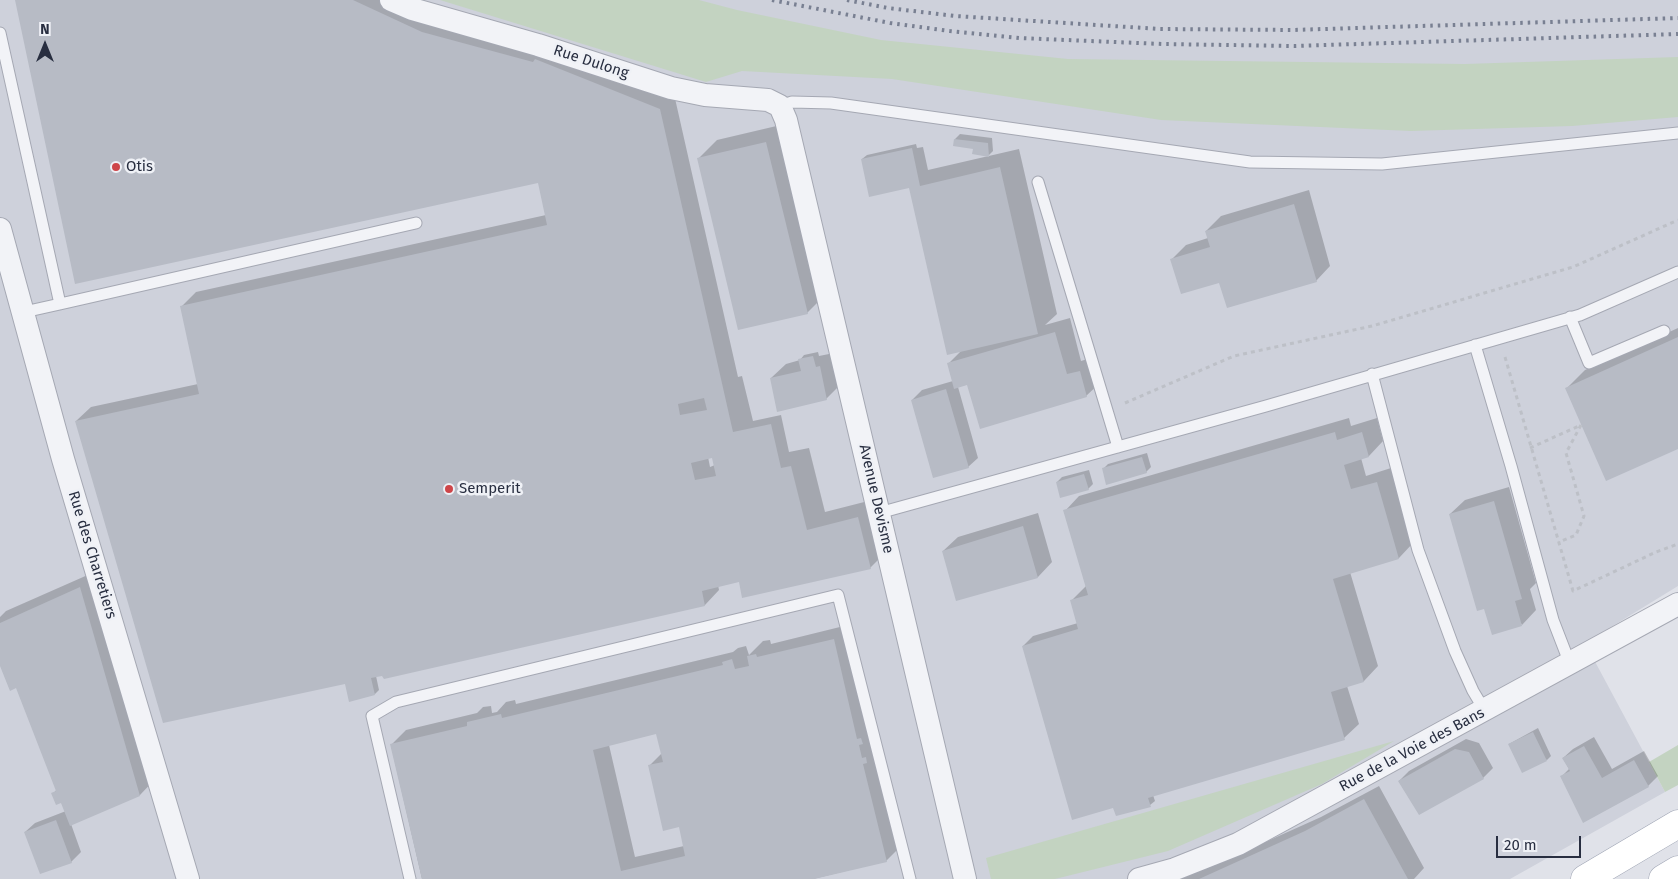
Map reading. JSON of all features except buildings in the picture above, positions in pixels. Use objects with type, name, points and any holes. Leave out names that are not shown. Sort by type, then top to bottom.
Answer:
[{"type":"main road","points":[[1584,879],[1678,824]]},
{"type":"main road","points":[[1663,879],[1678,870]]},
{"type":"street","name":"Rue Dulong","points":[[391,0],[412,9],[538,45],[671,88],[705,95],[768,100],[783,113]]},
{"type":"street","name":"Avenue Devisme","points":[[783,113],[965,879]]},
{"type":"street","name":"Rue des Charretiers","points":[[0,229],[63,459],[188,879]]},
{"type":"street","name":"Rue de la Voie des Bans","points":[[1139,879],[1175,869],[1238,844],[1485,711],[1678,604]]},
{"type":"lane","points":[[0,33],[60,304]]},
{"type":"lane","points":[[783,113],[792,102],[830,103],[1250,162],[1382,164],[1678,133]]},
{"type":"lane","points":[[1038,182],[1118,447]]},
{"type":"lane","points":[[24,312],[416,224]]},
{"type":"lane","points":[[879,513],[1118,447],[1570,317],[1678,272]]},
{"type":"lane","points":[[1570,317],[1589,363],[1664,331]]},
{"type":"lane","points":[[1475,345],[1511,466],[1553,620],[1570,664]]},
{"type":"lane","points":[[1372,374],[1418,550],[1455,651],[1473,691],[1485,711]]},
{"type":"lane","points":[[410,879],[372,716],[396,702],[838,595],[910,879]]},
{"type":"path","points":[[1110,419],[1124,403],[1234,356],[1372,326],[1573,267],[1678,220]]},
{"type":"path","points":[[1500,337],[1573,592],[1656,552],[1678,544]]},
{"type":"path","points":[[1532,448],[1581,425],[1566,453],[1584,516],[1576,535],[1559,542]]},
{"type":"shaded area","points":[[0,0],[1678,0],[1678,586],[1585,643],[1665,792],[1510,879],[0,879]]},
{"type":"green space","points":[[440,0],[699,0],[737,10],[881,40],[1068,59],[1465,64],[1678,57],[1678,117],[1572,126],[1411,131],[1161,120],[892,79],[742,71],[706,82]]},
{"type":"green space","points":[[1394,741],[1322,784],[1168,851],[1055,879],[991,879],[986,858]]},
{"type":"green space","points":[[1678,745],[1678,785],[1665,792],[1649,762]]},
{"type":"railway","points":[[772,0],[890,23],[950,31],[1019,38],[1162,44],[1294,46],[1678,34]]},
{"type":"railway","points":[[847,0],[888,8],[955,16],[1160,29],[1292,30],[1678,18]]},
{"type":"place","name":"Otis","points":[[116,167]]},
{"type":"place","name":"Semperit","points":[[449,489]]}]
